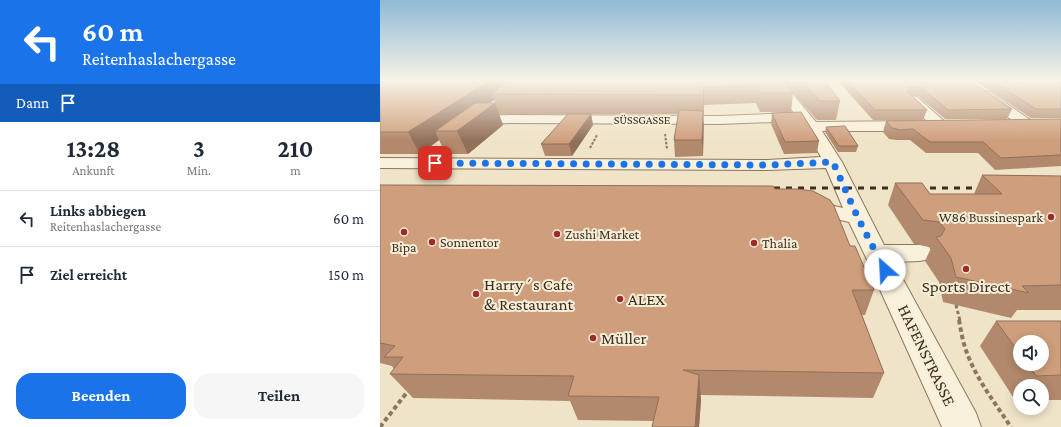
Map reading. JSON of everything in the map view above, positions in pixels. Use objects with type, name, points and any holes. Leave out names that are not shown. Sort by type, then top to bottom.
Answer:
[{"type":"street","name":"HAFENSTRASSE","points":[[792,101],[808,122],[833,162],[858,218],[962,427]]},
{"type":"street","points":[[913,101],[941,126]]},
{"type":"street","points":[[996,101],[1034,124],[1004,125]]},
{"type":"street","name":"SÜSSGASSE","points":[[495,108],[473,124],[608,120],[719,120],[957,126]]},
{"type":"street","points":[[420,163],[442,147]]},
{"type":"street","points":[[380,163],[767,165],[833,162]]},
{"type":"street","points":[[790,203],[858,218]]},
{"type":"street","points":[[884,269],[920,253]]},
{"type":"path","points":[[590,151],[590,146],[608,120]]},
{"type":"path","points":[[666,153],[665,132],[668,120]]},
{"type":"path","points":[[956,305],[967,352],[974,370],[1011,427]]},
{"type":"path","points":[[380,427],[411,387]]},
{"type":"building","points":[[380,101],[457,101],[408,132],[380,132]]},
{"type":"building","points":[[866,101],[917,101],[927,110],[875,110]]},
{"type":"building","points":[[937,101],[1000,101],[1012,109],[948,110]]},
{"type":"building","points":[[1023,101],[1061,101],[1061,109],[1036,109]]},
{"type":"building","points":[[475,103],[495,103],[457,131],[435,131]]},
{"type":"building","points":[[679,110],[703,111],[702,140],[674,140]]},
{"type":"building","points":[[801,112],[819,141],[785,142],[772,113]]},
{"type":"building","points":[[568,114],[591,114],[569,144],[541,144]]},
{"type":"building","points":[[1061,119],[1061,155],[1001,158],[983,142],[930,142],[913,129],[900,130],[892,128],[886,121]]},
{"type":"building","points":[[845,126],[858,146],[839,146],[826,127]]},
{"type":"building","points":[[982,175],[1061,176],[1061,285],[1022,286],[1029,293],[956,277],[951,258],[936,237],[941,236],[945,229],[939,222],[923,220],[895,183],[922,183],[930,194],[1002,194]]},
{"type":"building","name":"ALEX","points":[[380,185],[773,186],[775,189],[813,191],[830,200],[834,206],[850,246],[855,246],[874,290],[852,290],[884,373],[683,370],[699,375],[695,427],[652,427],[659,397],[568,396],[574,376],[390,374],[403,357],[384,357],[395,346],[380,343]]},
{"type":"building","points":[[996,321],[1061,321],[1061,375],[1036,376],[1033,371],[1049,371],[1049,335],[1013,335],[1013,344]]},
{"type":"railway","points":[[762,188],[988,188]]},
{"type":"place","name":"W86 Bussinespark","points":[[1051,217]]},
{"type":"place","name":"Bipa","points":[[404,232]]},
{"type":"place","name":"Zushi Market","points":[[557,234]]},
{"type":"place","name":"Sonnentor","points":[[432,242]]},
{"type":"place","name":"Thalia","points":[[754,243]]},
{"type":"place","name":"Sports Direct","points":[[966,269]]},
{"type":"place","name":"Harry´s Cafe & Restaurant","points":[[476,294]]},
{"type":"place","name":"ALEX","points":[[620,299]]},
{"type":"place","name":"Müller","points":[[593,338]]},
{"type":"route","points":[[435,163],[767,165],[833,162],[858,218],[885,270]]}]
